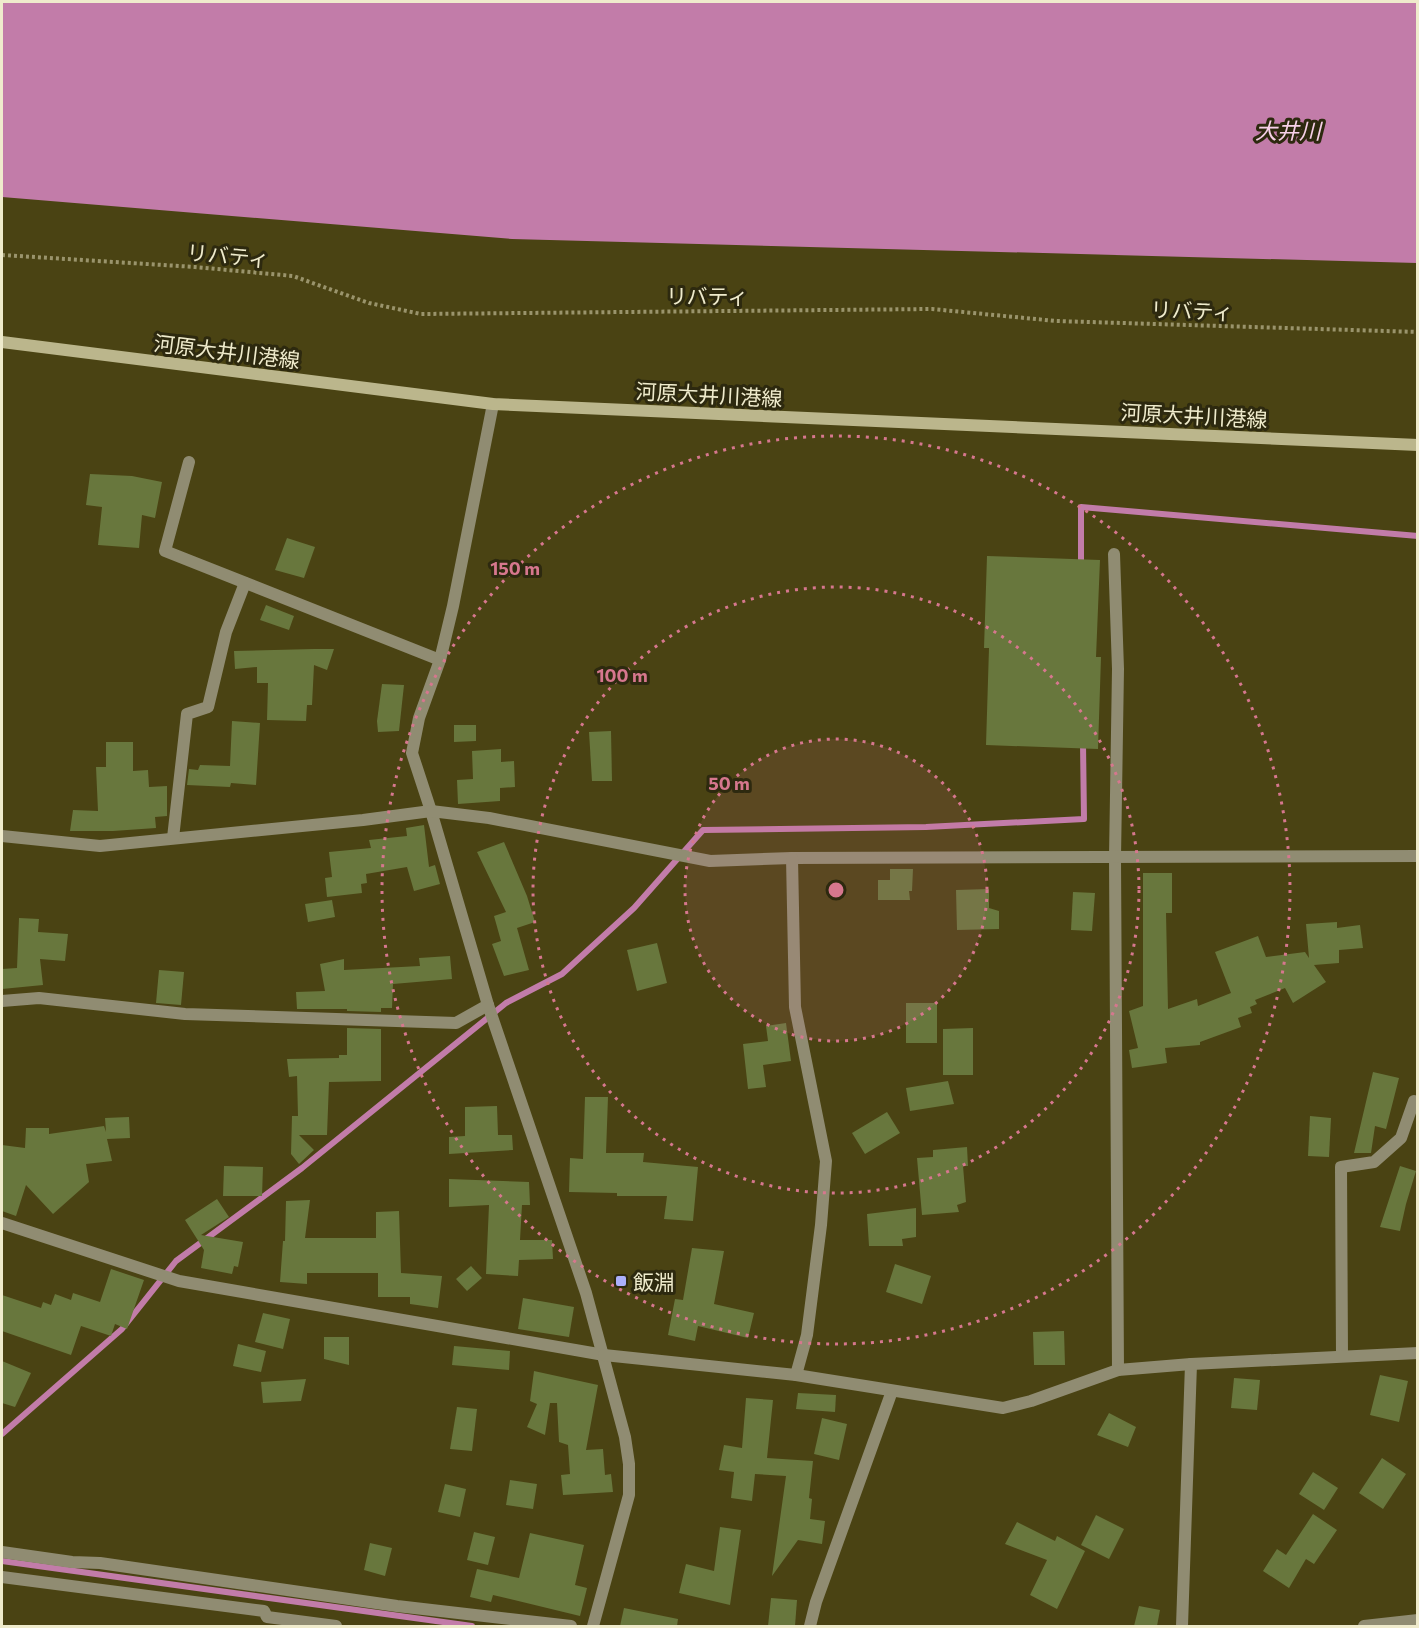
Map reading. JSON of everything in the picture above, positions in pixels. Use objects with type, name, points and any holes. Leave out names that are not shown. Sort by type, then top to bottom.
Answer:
[{"type":"main road","name":"河原大井川港線","points":[[2,342],[493,404],[1418,445]]},
{"type":"street","points":[[493,404],[477,492],[440,660],[419,718],[412,753],[488,1007],[586,1293],[625,1437],[629,1464],[629,1495],[593,1626]]},
{"type":"street","points":[[189,462],[165,551],[440,660]]},
{"type":"street","points":[[1114,554],[1118,669],[1115,858],[1119,1370]]},
{"type":"street","points":[[173,838],[187,714],[208,707],[226,632],[245,583]]},
{"type":"street","points":[[2,836],[100,846],[431,811],[489,818],[710,861],[792,858],[1418,856]]},
{"type":"street","points":[[792,858],[795,1007],[826,1161],[807,1335],[796,1375]]},
{"type":"street","points":[[2,1000],[39,998],[185,1014],[456,1023],[488,1007]]},
{"type":"street","points":[[1342,1356],[1341,1167],[1374,1162],[1401,1138],[1414,1101],[1418,1102]]},
{"type":"street","points":[[2,1224],[177,1280],[604,1355],[796,1375],[1003,1408],[1031,1401],[1119,1370],[1191,1364],[1418,1353]]},
{"type":"street","points":[[1182,1626],[1191,1364]]},
{"type":"street","points":[[810,1626],[816,1602],[892,1391]]},
{"type":"street","points":[[2,1552],[72,1562],[100,1563],[397,1606],[571,1626]]},
{"type":"street","points":[[2,1577],[264,1611],[267,1617],[336,1626]]},
{"type":"street","points":[[1364,1626],[1418,1620]]},
{"type":"path","name":"リバティ","points":[[2,255],[195,267],[293,276],[369,303],[421,314],[933,309],[1056,321],[1418,332]]},
{"type":"water","name":"大井川","points":[[2,2],[1417,2],[1417,263],[512,239],[2,197]]},
{"type":"building","points":[[90,474],[132,476],[162,482],[155,518],[142,515],[139,548],[98,545],[102,507],[86,505]]},
{"type":"building","points":[[287,538],[315,547],[304,578],[275,570]]},
{"type":"building","points":[[987,556],[1100,560],[1096,657],[1101,657],[1098,749],[986,745],[989,648],[984,648]]},
{"type":"building","points":[[266,605],[294,616],[289,630],[260,620]]},
{"type":"building","points":[[334,649],[327,670],[314,665],[312,705],[307,705],[306,721],[267,720],[268,683],[257,683],[257,667],[235,669],[234,651]]},
{"type":"building","points":[[382,684],[404,685],[399,731],[378,732],[377,721]]},
{"type":"building","points":[[232,721],[260,723],[256,785],[231,783],[230,787],[187,785],[189,769],[198,770],[200,765],[230,766]]},
{"type":"building","points":[[454,725],[476,725],[476,741],[454,742]]},
{"type":"building","points":[[611,731],[612,781],[592,781],[589,732]]},
{"type":"building","points":[[106,742],[133,742],[133,771],[148,770],[149,787],[167,786],[167,816],[155,817],[156,828],[70,831],[73,810],[98,811],[96,767],[106,767]]},
{"type":"building","points":[[501,749],[501,762],[514,761],[515,787],[500,788],[500,801],[458,804],[457,780],[473,779],[472,751]]},
{"type":"building","points":[[424,825],[429,867],[435,865],[440,884],[414,891],[407,867],[366,874],[367,883],[361,884],[362,893],[327,897],[325,878],[332,877],[329,852],[371,848],[369,840],[407,836],[406,828]]},
{"type":"building","points":[[504,842],[527,896],[535,922],[517,928],[529,970],[504,976],[492,944],[501,941],[494,916],[506,912],[477,852]]},
{"type":"building","points":[[890,869],[913,869],[912,891],[909,891],[910,900],[878,900],[878,880],[890,880]]},
{"type":"building","points":[[1143,873],[1172,873],[1172,913],[1166,913],[1168,1009],[1197,999],[1198,1006],[1231,993],[1215,952],[1258,936],[1266,957],[1305,952],[1309,958],[1306,924],[1337,922],[1337,928],[1360,925],[1363,948],[1339,950],[1339,963],[1314,965],[1326,982],[1293,1003],[1285,988],[1255,1000],[1257,1004],[1250,1007],[1252,1013],[1238,1018],[1241,1027],[1200,1042],[1200,1045],[1165,1048],[1167,1063],[1132,1068],[1129,1050],[1138,1048],[1129,1011],[1143,1006]]},
{"type":"building","points":[[989,889],[989,908],[999,911],[999,929],[957,930],[956,890]]},
{"type":"building","points":[[1073,892],[1095,893],[1092,931],[1071,930]]},
{"type":"building","points":[[332,900],[335,917],[308,922],[305,904]]},
{"type":"building","points":[[19,918],[39,919],[38,932],[68,934],[65,961],[40,959],[43,985],[2,989],[2,969],[17,968]]},
{"type":"building","points":[[657,943],[667,983],[637,991],[627,950]]},
{"type":"building","points":[[450,956],[452,979],[393,984],[392,1008],[381,1008],[381,1012],[297,1009],[296,992],[325,991],[320,964],[344,959],[344,970],[420,966],[419,958]]},
{"type":"building","points":[[159,970],[184,972],[181,1005],[156,1003]]},
{"type":"building","points":[[906,1003],[937,1003],[937,1043],[906,1043]]},
{"type":"building","points":[[786,1023],[791,1061],[763,1065],[766,1087],[748,1089],[743,1044],[768,1041],[766,1026]]},
{"type":"building","points":[[347,1028],[381,1029],[381,1081],[329,1082],[327,1135],[299,1135],[314,1150],[299,1164],[291,1154],[292,1116],[298,1116],[297,1076],[289,1077],[287,1059],[339,1058],[339,1055],[347,1055]]},
{"type":"building","points":[[973,1028],[973,1075],[943,1075],[943,1029]]},
{"type":"building","points":[[1373,1072],[1399,1078],[1386,1129],[1375,1126],[1371,1153],[1354,1153]]},
{"type":"building","points":[[948,1081],[954,1104],[910,1111],[906,1088]]},
{"type":"building","points":[[585,1097],[608,1097],[606,1153],[644,1153],[643,1162],[698,1167],[693,1221],[664,1219],[667,1196],[617,1196],[617,1193],[569,1192],[570,1158],[583,1159]]},
{"type":"building","points":[[497,1106],[498,1135],[512,1135],[513,1150],[449,1154],[449,1137],[465,1136],[465,1107]]},
{"type":"building","points":[[887,1112],[900,1133],[865,1154],[852,1133]]},
{"type":"building","points":[[1310,1116],[1331,1118],[1329,1157],[1308,1156]]},
{"type":"building","points":[[129,1117],[130,1138],[107,1139],[112,1161],[86,1164],[89,1182],[53,1214],[26,1185],[16,1216],[2,1211],[2,1145],[25,1148],[26,1128],[49,1128],[49,1134],[104,1126],[106,1132],[105,1118]]},
{"type":"building","points":[[967,1147],[968,1166],[963,1166],[966,1202],[957,1205],[959,1212],[922,1215],[917,1158],[933,1157],[933,1150]]},
{"type":"building","points":[[224,1166],[263,1167],[262,1196],[223,1196]]},
{"type":"building","points":[[1400,1166],[1416,1171],[1400,1231],[1380,1227]]},
{"type":"building","points":[[449,1179],[529,1182],[530,1205],[522,1205],[520,1240],[552,1240],[553,1259],[519,1260],[518,1276],[486,1274],[489,1205],[449,1207]]},
{"type":"building","points":[[217,1199],[229,1217],[201,1235],[243,1242],[238,1267],[234,1266],[232,1274],[201,1268],[204,1250],[185,1220]]},
{"type":"building","points":[[310,1200],[305,1238],[376,1238],[376,1212],[399,1211],[401,1273],[442,1276],[438,1308],[410,1304],[410,1297],[378,1297],[378,1273],[307,1273],[307,1284],[280,1282],[283,1241],[285,1241],[286,1201]]},
{"type":"building","points":[[916,1208],[916,1237],[902,1239],[903,1246],[869,1246],[867,1214]]},
{"type":"building","points":[[692,1248],[724,1251],[714,1304],[754,1313],[748,1338],[698,1326],[695,1341],[668,1335],[675,1299],[683,1300]]},
{"type":"building","points":[[895,1264],[931,1276],[922,1304],[886,1292]]},
{"type":"building","points":[[471,1266],[482,1278],[467,1291],[456,1279]]},
{"type":"building","points":[[111,1269],[144,1280],[127,1329],[115,1324],[111,1336],[81,1326],[71,1355],[2,1331],[2,1295],[41,1308],[43,1302],[51,1305],[55,1294],[71,1300],[73,1293],[100,1302]]},
{"type":"building","points":[[523,1298],[574,1307],[569,1337],[518,1329]]},
{"type":"building","points":[[263,1313],[290,1319],[283,1349],[255,1342]]},
{"type":"building","points":[[1064,1331],[1065,1365],[1034,1365],[1033,1332]]},
{"type":"building","points":[[324,1337],[349,1337],[349,1365],[324,1359]]},
{"type":"building","points":[[238,1344],[266,1351],[261,1372],[233,1366]]},
{"type":"building","points":[[454,1346],[510,1351],[509,1370],[452,1365]]},
{"type":"building","points":[[2,1361],[31,1373],[15,1407],[2,1403]]},
{"type":"building","points":[[534,1371],[598,1385],[586,1450],[603,1449],[605,1475],[611,1474],[613,1492],[563,1495],[561,1475],[570,1474],[568,1445],[559,1442],[557,1403],[550,1403],[545,1435],[527,1427],[537,1404],[530,1401]]},
{"type":"building","points":[[1380,1375],[1408,1381],[1399,1422],[1370,1415]]},
{"type":"building","points":[[1234,1378],[1260,1380],[1257,1410],[1231,1408]]},
{"type":"building","points":[[306,1379],[301,1401],[263,1403],[261,1382]]},
{"type":"building","points":[[798,1393],[836,1395],[835,1412],[796,1409]]},
{"type":"building","points":[[746,1398],[773,1400],[767,1458],[813,1461],[809,1498],[812,1499],[810,1519],[825,1521],[822,1544],[798,1540],[772,1576],[786,1476],[755,1474],[752,1501],[731,1498],[734,1472],[719,1470],[724,1445],[742,1448]]},
{"type":"building","points":[[457,1407],[477,1409],[472,1451],[450,1449]]},
{"type":"building","points":[[1109,1413],[1136,1427],[1128,1447],[1097,1435]]},
{"type":"building","points":[[822,1418],[847,1424],[839,1460],[814,1454]]},
{"type":"building","points":[[1382,1458],[1406,1474],[1383,1509],[1359,1493]]},
{"type":"building","points":[[1313,1472],[1338,1488],[1324,1510],[1299,1494]]},
{"type":"building","points":[[510,1480],[537,1484],[533,1509],[506,1505]]},
{"type":"building","points":[[445,1484],[466,1489],[460,1517],[438,1512]]},
{"type":"building","points":[[1313,1514],[1337,1530],[1314,1564],[1306,1559],[1289,1588],[1263,1571],[1277,1549],[1286,1555]]},
{"type":"building","points":[[1096,1515],[1124,1529],[1109,1559],[1081,1545]]},
{"type":"building","points":[[1017,1522],[1055,1541],[1057,1536],[1085,1551],[1057,1609],[1030,1595],[1047,1560],[1005,1544]]},
{"type":"building","points":[[720,1527],[741,1530],[730,1605],[679,1593],[686,1564],[714,1571]]},
{"type":"building","points":[[474,1532],[495,1537],[488,1565],[467,1560]]},
{"type":"building","points":[[530,1533],[584,1545],[575,1585],[587,1588],[580,1616],[493,1595],[491,1602],[470,1597],[477,1569],[519,1578]]},
{"type":"building","points":[[370,1543],[392,1548],[385,1576],[364,1570]]},
{"type":"building","points":[[771,1598],[797,1600],[795,1626],[768,1626]]},
{"type":"building","points":[[1139,1606],[1160,1610],[1157,1626],[1134,1626]]},
{"type":"building","points":[[624,1608],[678,1619],[677,1626],[620,1626]]},
{"type":"waterway","points":[[1081,568],[1081,507],[1418,536]]},
{"type":"waterway","points":[[2,1434],[122,1329],[176,1261],[302,1168],[506,1003],[562,974],[634,908],[703,830],[926,827],[1084,819],[1083,743]]},
{"type":"waterway","points":[[2,1561],[472,1626]]},
{"type":"place","name":"飯淵","points":[[621,1281]]}]
